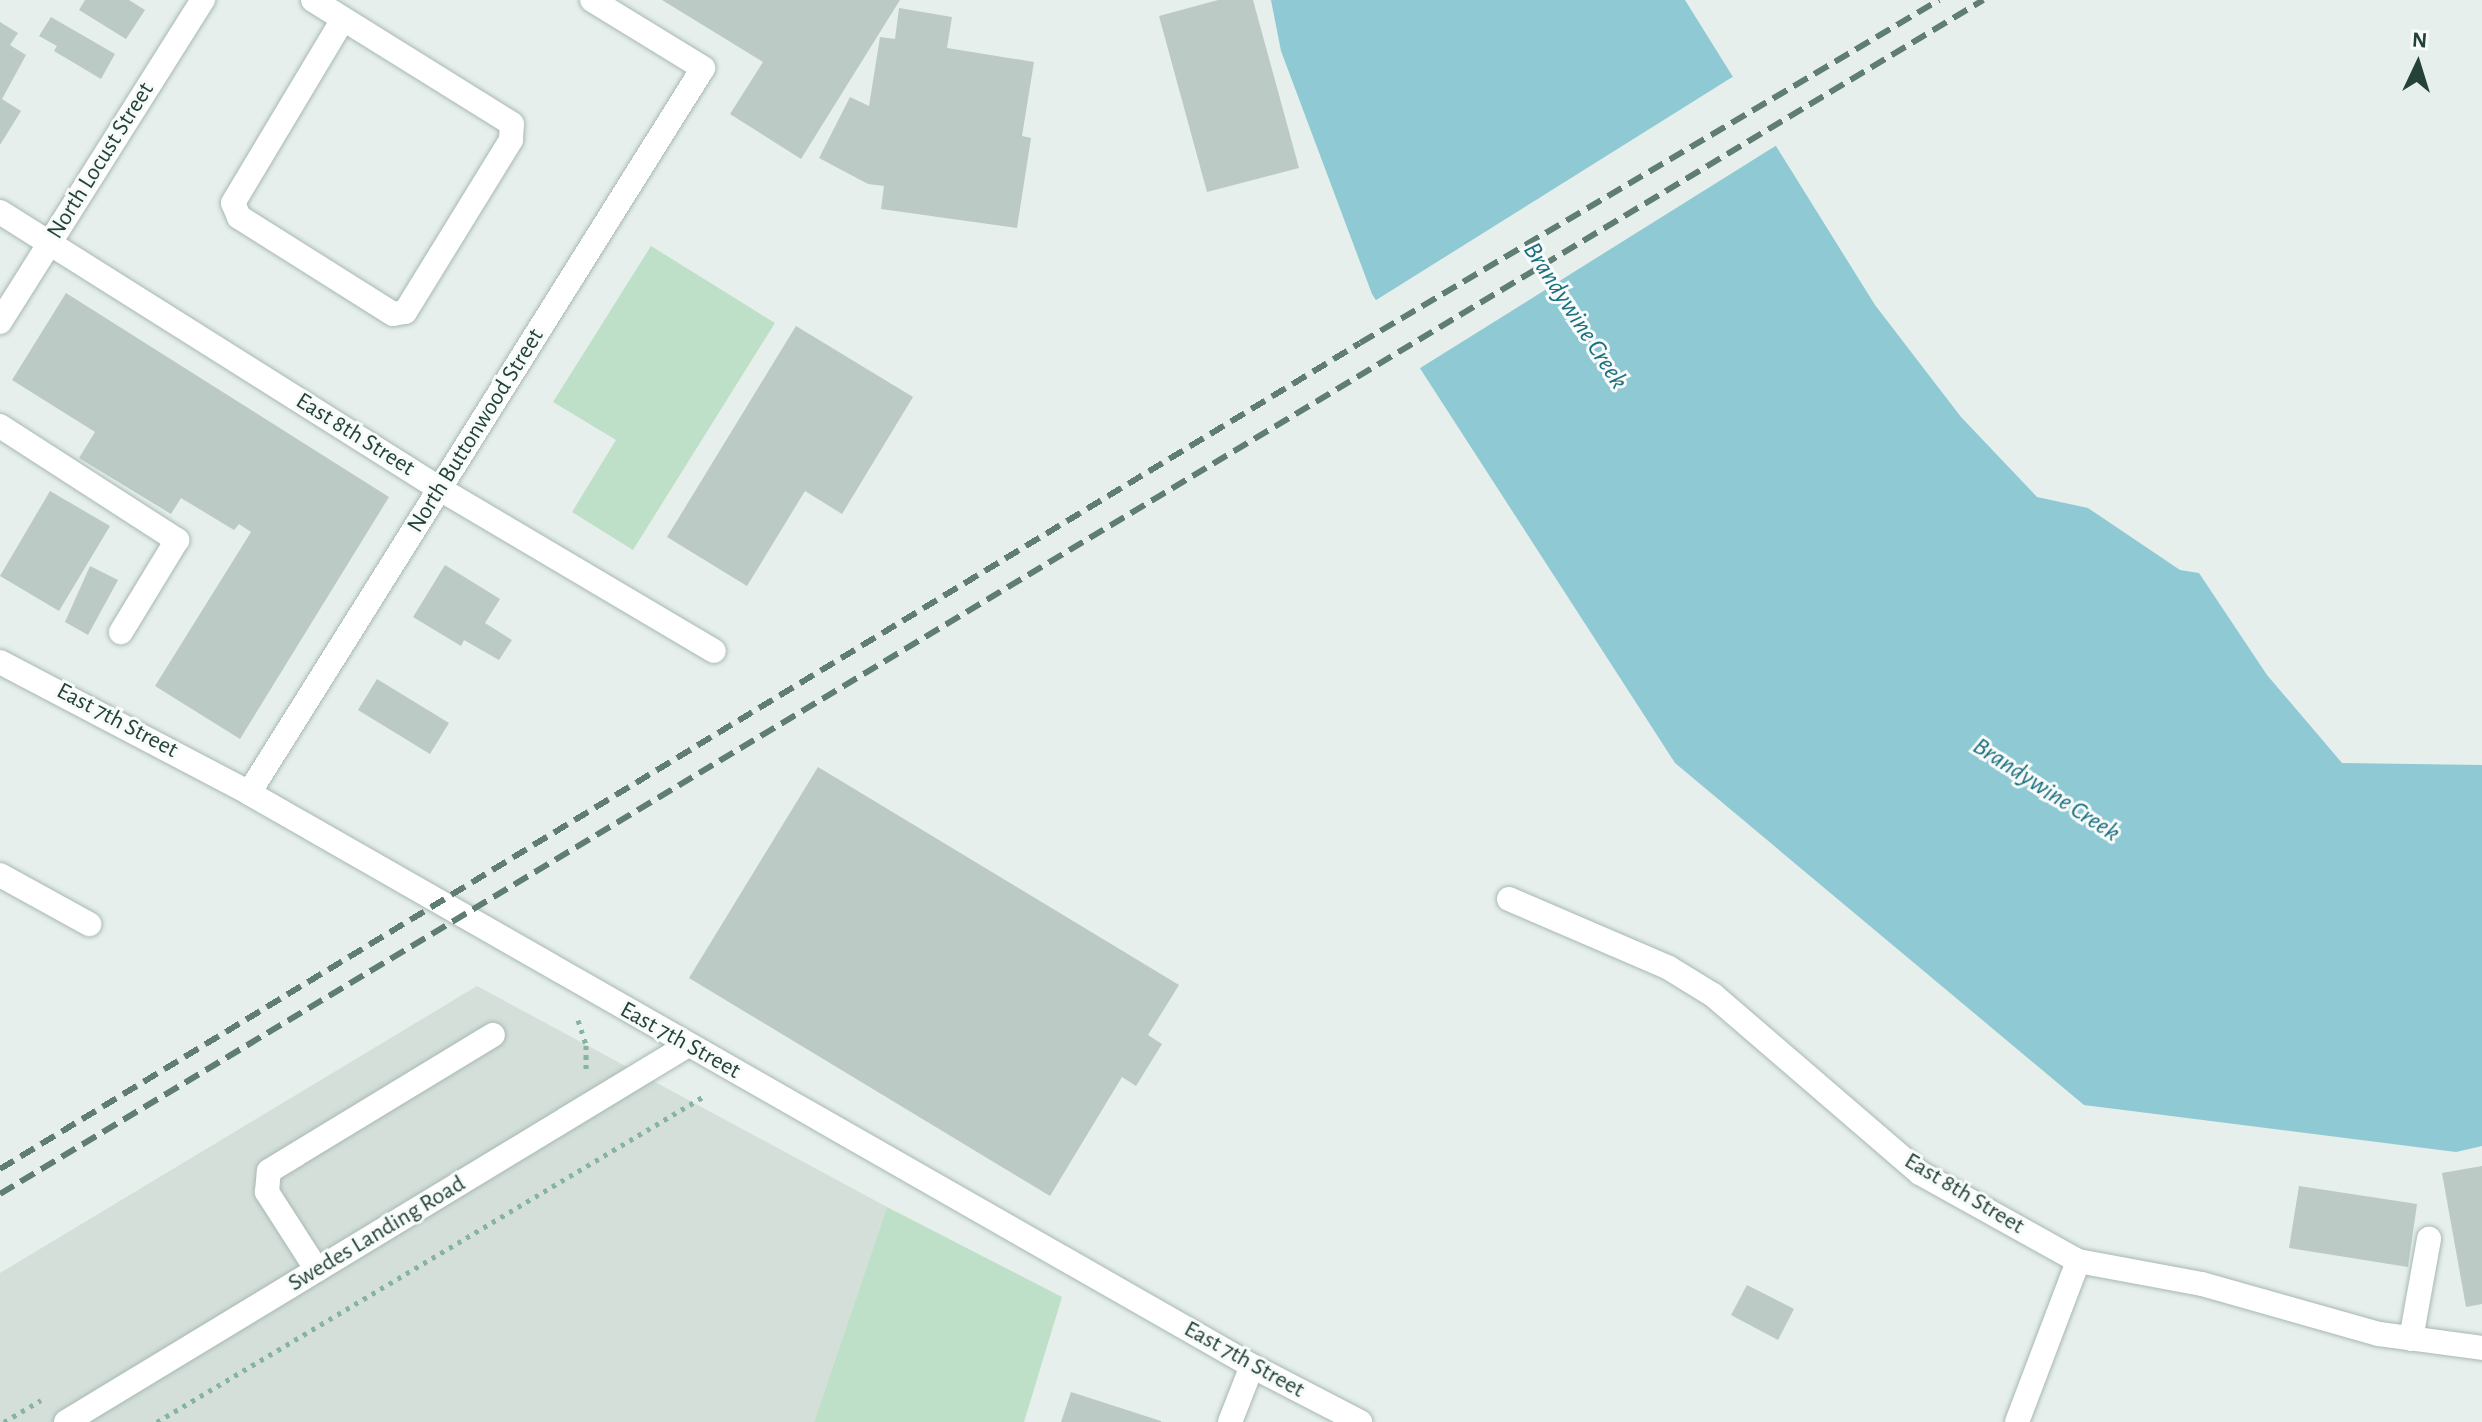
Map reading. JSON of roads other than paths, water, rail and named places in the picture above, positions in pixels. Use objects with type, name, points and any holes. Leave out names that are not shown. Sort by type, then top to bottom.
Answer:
[{"type":"street","name":"North Locust Street","points":[[0,322],[203,0]]},
{"type":"street","points":[[313,0],[512,124],[511,140],[405,312],[393,314],[239,217],[233,203],[343,19]]},
{"type":"street","name":"North Buttonwood Street","points":[[249,793],[703,68],[592,0]]},
{"type":"street","name":"East 8th Street","points":[[0,212],[440,489],[714,651]]},
{"type":"street","points":[[0,426],[177,540],[121,632]]},
{"type":"street","name":"East 7th Street","points":[[0,662],[249,793],[1252,1366],[1360,1422]]},
{"type":"street","points":[[0,875],[89,924]]},
{"type":"street","name":"East 8th Street","points":[[1509,899],[1669,968],[1713,995],[1920,1173],[2078,1261],[2202,1284],[2411,1339],[2482,1348]]},
{"type":"street","points":[[317,1270],[267,1192],[269,1171],[493,1035]]},
{"type":"street","name":"Swedes Landing Road","points":[[66,1422],[688,1045]]},
{"type":"street","points":[[2411,1339],[2429,1239]]},
{"type":"street","points":[[2017,1422],[2078,1261]]},
{"type":"street","points":[[1230,1422],[1252,1366]]},
{"type":"water","name":"Brandywine Creek","points":[[1271,0],[1685,0],[1875,305],[1961,417],[2037,497],[2088,508],[2180,570],[2199,573],[2267,675],[2342,763],[2482,765],[2482,1146],[2456,1152],[2084,1105],[1675,763],[1372,294],[1281,51]]},
{"type":"railway","points":[[0,1169],[1360,343],[1939,0]]},
{"type":"railway","points":[[0,1194],[1983,0]]}]
